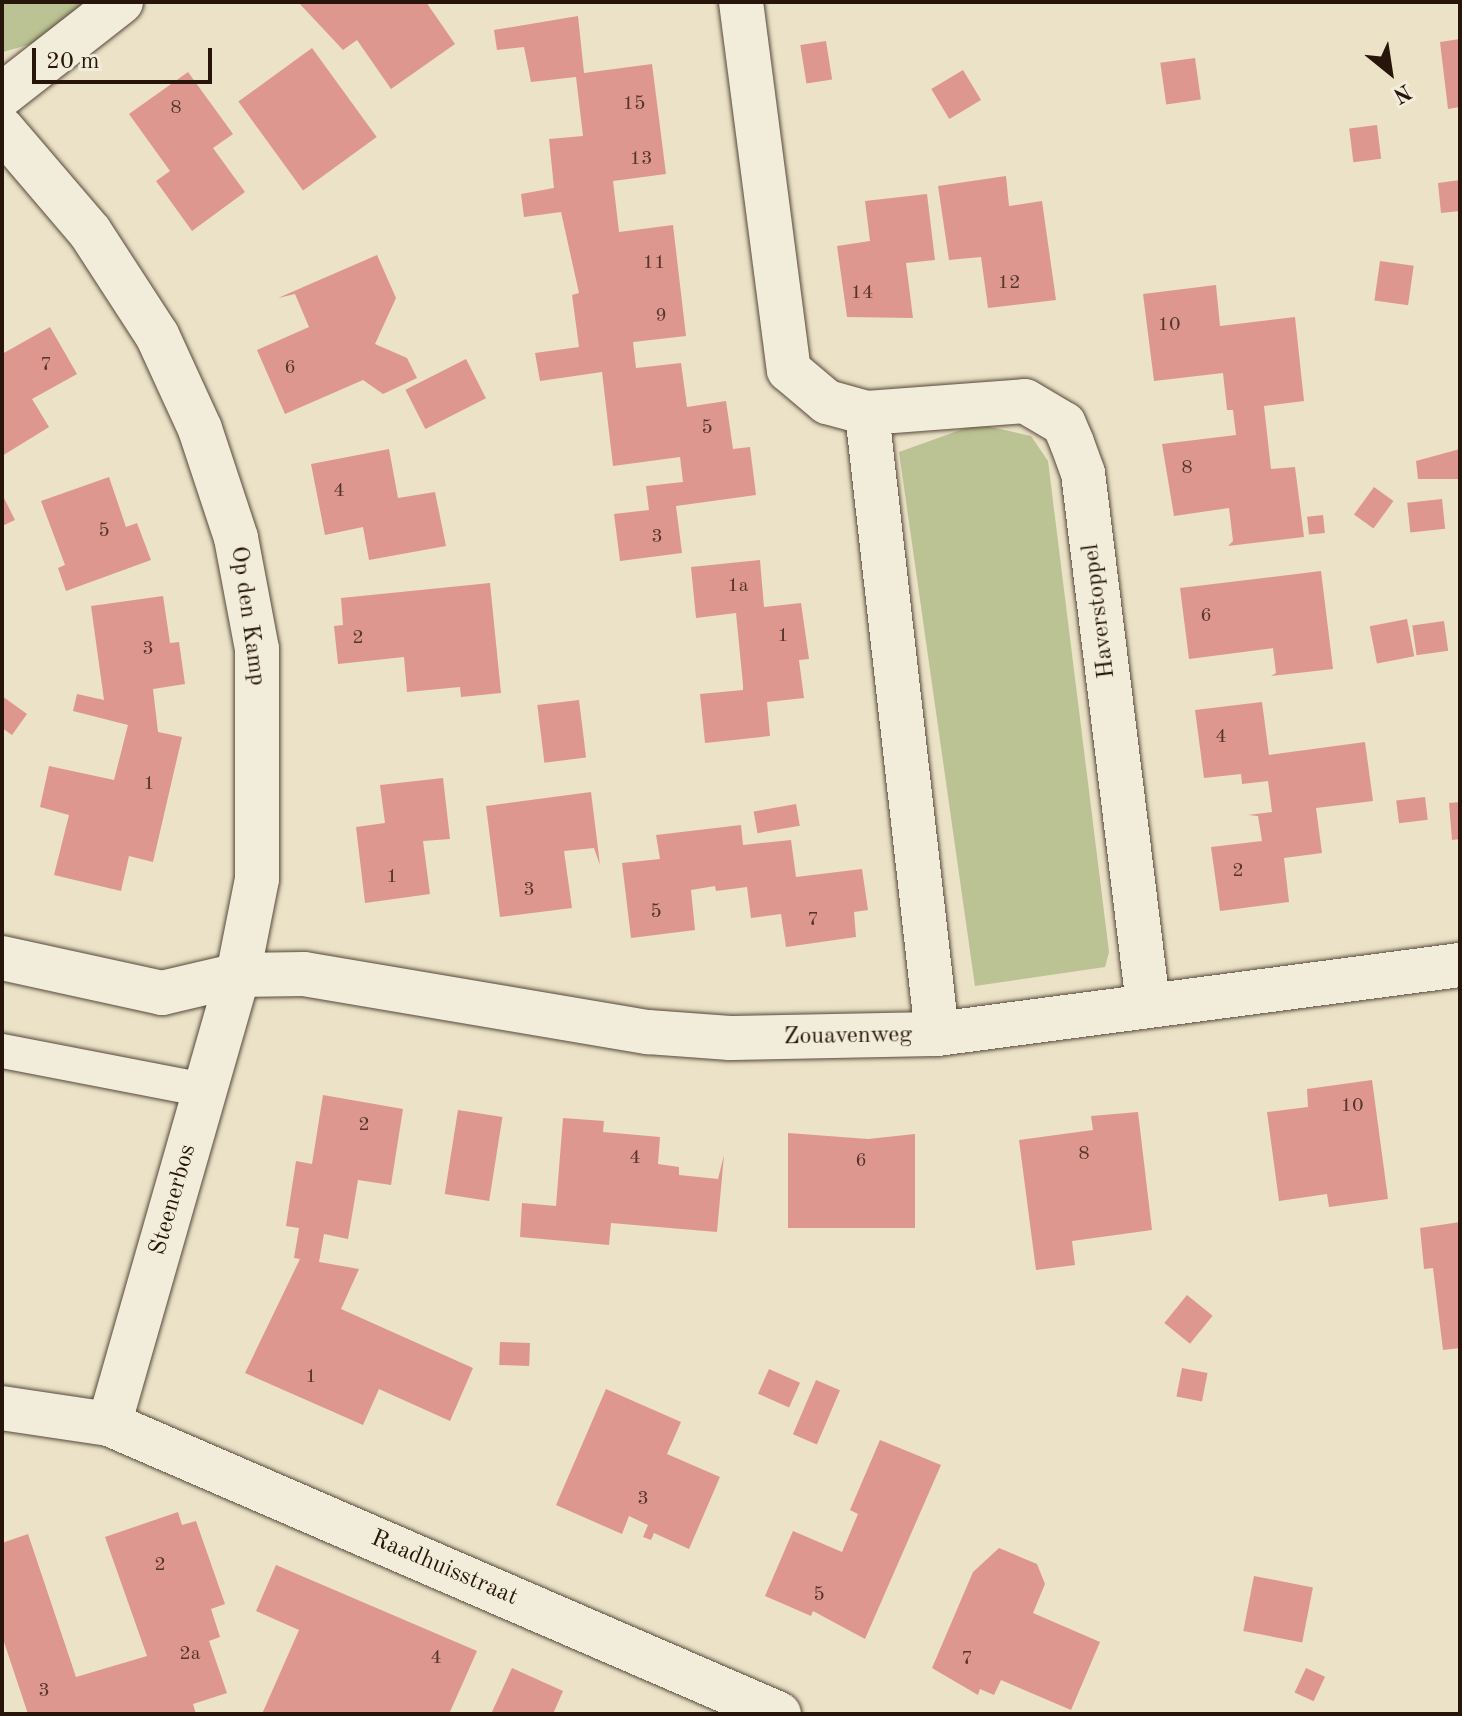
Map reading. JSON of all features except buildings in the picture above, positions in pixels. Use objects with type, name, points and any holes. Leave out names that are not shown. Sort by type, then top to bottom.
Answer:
[{"type":"street","points":[[2,95],[121,2]]},
{"type":"street","name":"Haverstoppel","points":[[741,2],[789,370],[827,402],[867,413],[1025,401],[1064,424],[1083,473],[1148,1004]]},
{"type":"street","name":"Op den Kamp","points":[[2,129],[90,232],[157,335],[200,429],[236,538],[257,649],[261,751],[257,879],[238,975]]},
{"type":"street","points":[[867,413],[937,1034]]},
{"type":"street","points":[[2,958],[162,993],[238,975]]},
{"type":"street","name":"Zouavenweg","points":[[238,975],[304,974],[648,1032],[730,1038],[937,1034],[1460,965]]},
{"type":"street","name":"Steenerbos","points":[[109,1424],[238,975]]},
{"type":"street","name":"Raadhuisstraat","points":[[2,1408],[109,1424],[779,1714]]},
{"type":"lane","points":[[2,1051],[205,1090]]},
{"type":"green space","points":[[2,2],[86,2],[31,44],[3,52]]},
{"type":"green space","points":[[977,424],[1031,436],[1048,461],[1109,952],[1105,967],[975,986],[899,452]]}]
